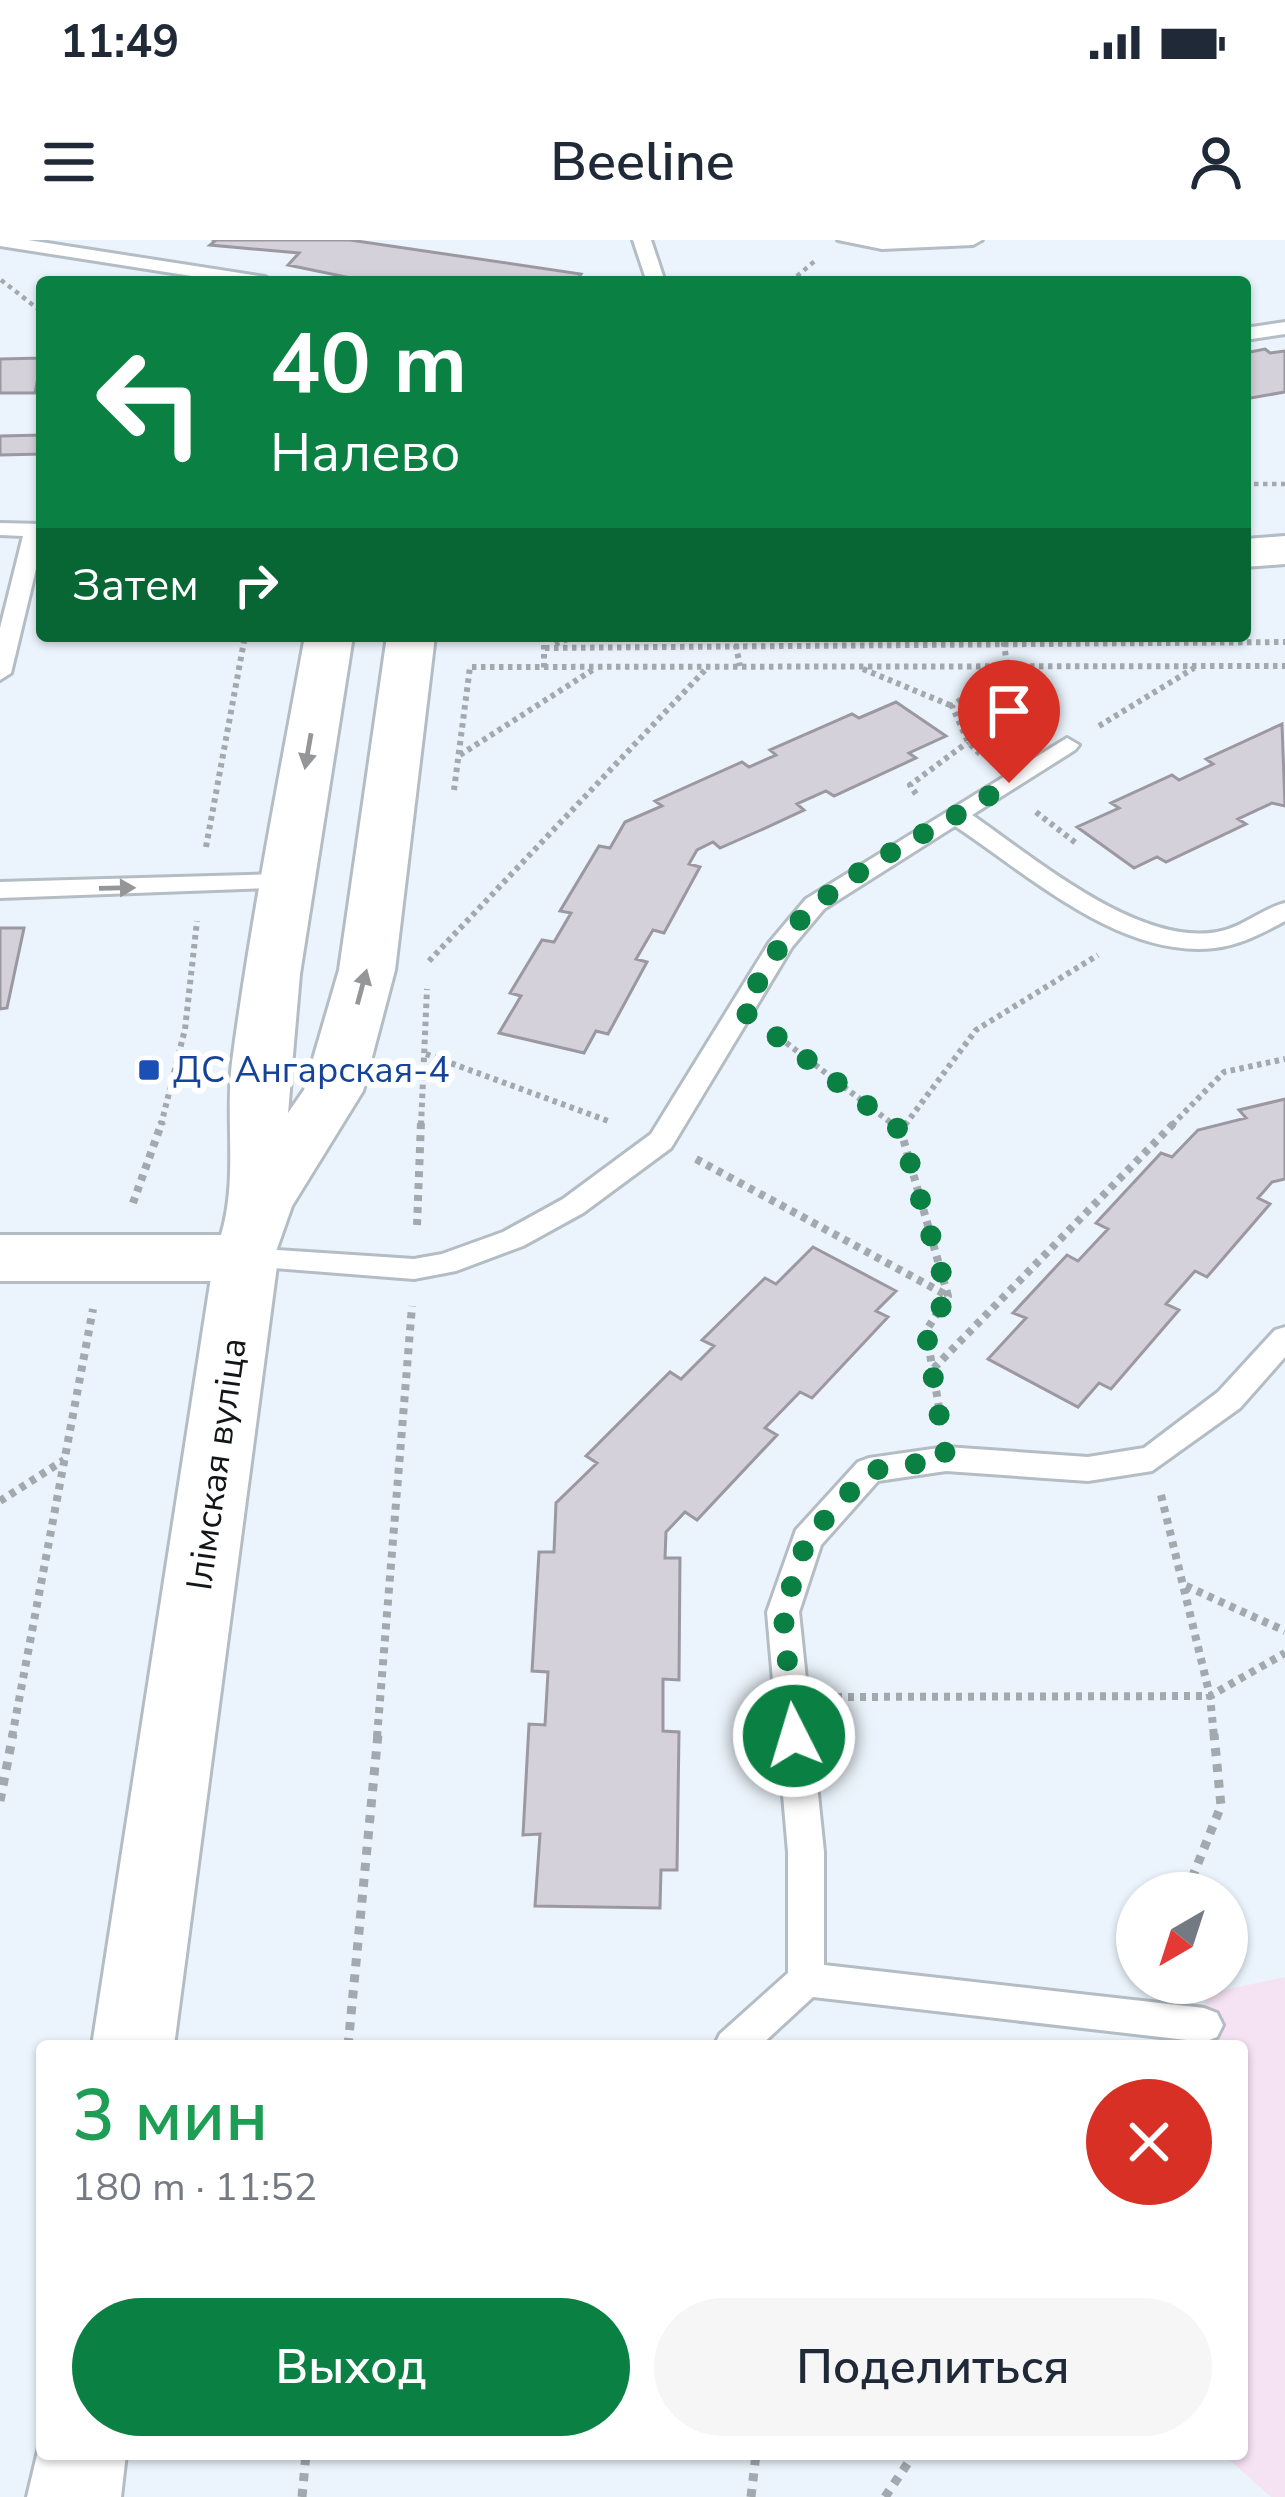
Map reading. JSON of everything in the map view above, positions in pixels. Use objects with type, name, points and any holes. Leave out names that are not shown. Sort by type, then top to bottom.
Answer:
[{"type":"main road","points":[[1251,524],[1285,524]]},
{"type":"main road","points":[[1251,553],[1285,550]]},
{"type":"main road","name":"Ілімская вуліца","points":[[134,2040],[253,1232],[258,1093],[285,882],[328,642]]},
{"type":"main road","points":[[0,1258],[253,1232],[333,1091],[367,970],[410,642]]},
{"type":"main road","points":[[285,882],[379,880]]},
{"type":"main road","points":[[74,2497],[79,2460]]},
{"type":"lane","points":[[642,240],[654,276]]},
{"type":"lane","points":[[847,240],[882,244],[973,240]]},
{"type":"lane","points":[[0,241],[226,276]]},
{"type":"lane","points":[[1251,333],[1285,328]]},
{"type":"lane","points":[[0,530],[36,530]]},
{"type":"lane","points":[[0,673],[36,541]]},
{"type":"lane","points":[[253,1232],[414,1269],[446,1264],[513,1239],[573,1206],[661,1141],[782,943],[815,904],[1067,745]]},
{"type":"lane","points":[[958,817],[1116,917],[1162,938],[1214,941],[1285,911]]},
{"type":"lane","points":[[0,890],[285,882]]},
{"type":"lane","points":[[740,2040],[806,1980],[806,1852],[783,1612],[807,1539],[869,1471],[946,1459],[1088,1469],[1152,1459],[1229,1400],[1285,1338]]},
{"type":"lane","points":[[806,1980],[1204,2025]]},
{"type":"path","points":[[0,279],[36,308]]},
{"type":"path","points":[[1251,484],[1285,484]]},
{"type":"path","points":[[126,1221],[162,1132],[195,985],[198,886],[244,642]]},
{"type":"path","points":[[544,642],[544,669]]},
{"type":"path","points":[[545,648],[560,642]]},
{"type":"path","points":[[545,648],[688,642]]},
{"type":"path","points":[[735,642],[740,666]]},
{"type":"path","points":[[1003,642],[1007,666]]},
{"type":"path","points":[[1251,642],[1285,642]]},
{"type":"path","points":[[856,666],[952,706],[968,742],[1026,805],[1080,847]]},
{"type":"path","points":[[952,706],[1007,666]]},
{"type":"path","points":[[1067,745],[1197,666]]},
{"type":"path","points":[[470,667],[1285,666]]},
{"type":"path","points":[[429,962],[708,667]]},
{"type":"path","points":[[459,755],[595,668]]},
{"type":"path","points":[[349,2040],[394,1561],[432,934]]},
{"type":"path","points":[[901,1131],[976,1030],[1116,944],[1162,938]]},
{"type":"path","points":[[742,1010],[901,1131],[948,1296],[926,1331],[946,1459]]},
{"type":"path","points":[[426,1054],[661,1141],[948,1296]]},
{"type":"path","points":[[934,1369],[1224,1072],[1285,1059]]},
{"type":"path","points":[[0,1801],[67,1459],[93,1295]]},
{"type":"path","points":[[0,1502],[67,1459]]},
{"type":"path","points":[[1152,1459],[1210,1696],[1221,1806],[1194,1872]]},
{"type":"path","points":[[1185,1585],[1285,1631]]},
{"type":"path","points":[[790,1697],[1210,1696],[1285,1653]]},
{"type":"path","points":[[302,2497],[305,2460]]},
{"type":"path","points":[[751,2497],[755,2460]]},
{"type":"path","points":[[885,2497],[910,2460]]},
{"type":"shaded area","points":[[1285,1977],[1285,2497],[1271,2497],[1230,2460],[1248,2460],[1248,2040],[1208,2040],[1205,2004],[1248,2004],[1248,1985]]},
{"type":"building","points":[[350,240],[581,274],[341,276],[288,265],[299,253],[210,245],[215,241]]},
{"type":"building","points":[[1285,351],[1285,392],[1251,398],[1251,352]]},
{"type":"building","points":[[36,358],[35,393],[0,393],[0,359]]},
{"type":"building","points":[[36,435],[36,454],[0,455],[0,436]]},
{"type":"building","points":[[896,702],[946,736],[909,753],[916,758],[834,796],[826,791],[797,804],[804,810],[761,830],[720,848],[713,842],[697,850],[689,864],[700,867],[664,933],[653,930],[636,959],[647,962],[608,1034],[596,1031],[584,1053],[499,1033],[521,996],[510,993],[542,940],[554,942],[571,913],[560,911],[599,846],[610,848],[625,822],[662,806],[655,801],[742,762],[749,767],[776,755],[770,750],[852,714],[859,718]]},
{"type":"building","points":[[1282,724],[1285,806],[1272,803],[1238,819],[1246,824],[1166,862],[1157,857],[1134,868],[1077,827],[1119,808],[1111,803],[1172,775],[1179,780],[1213,764],[1206,759]]},
{"type":"building","points":[[0,928],[24,928],[7,1008],[0,1009]]},
{"type":"building","points":[[1285,1099],[1285,1179],[1272,1182],[1258,1198],[1270,1204],[1207,1277],[1195,1271],[1166,1304],[1179,1310],[1111,1389],[1099,1383],[1078,1407],[988,1359],[1026,1318],[1013,1313],[1067,1255],[1078,1261],[1108,1229],[1096,1223],[1161,1153],[1172,1157],[1198,1130],[1246,1118],[1239,1110]]},
{"type":"building","points":[[813,1247],[896,1291],[876,1311],[888,1317],[812,1398],[800,1392],[765,1428],[777,1435],[697,1520],[685,1512],[666,1532],[665,1558],[680,1558],[679,1680],[663,1679],[663,1731],[679,1732],[677,1870],[661,1870],[660,1908],[535,1906],[540,1834],[523,1835],[529,1724],[545,1725],[548,1672],[532,1671],[539,1552],[554,1552],[556,1503],[597,1463],[586,1456],[670,1372],[681,1379],[714,1346],[702,1340],[765,1278],[776,1284]]},
{"type":"place","name":"ДС Ангарская-4","points":[[149,1070]]},
{"type":"route","points":[[794,1736],[783,1612],[807,1539],[869,1471],[946,1459],[926,1331],[948,1296],[901,1131],[742,1010],[782,943],[815,904],[1009,783]]}]
